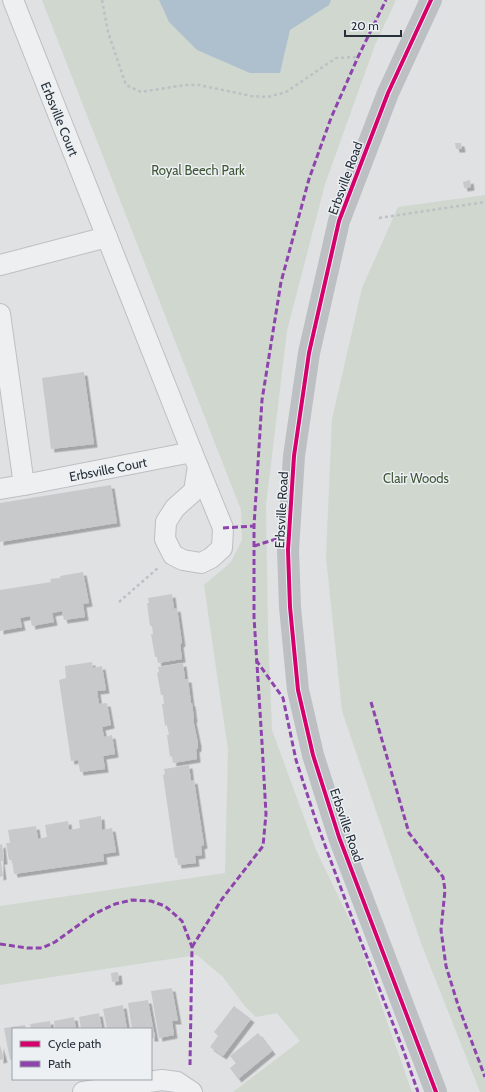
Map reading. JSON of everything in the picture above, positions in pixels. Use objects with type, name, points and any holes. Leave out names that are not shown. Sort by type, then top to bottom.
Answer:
[{"type":"main road","name":"Erbsville Road","points":[[431,0],[388,93],[339,221],[309,353],[294,456],[288,550],[290,607],[298,690],[313,755],[339,837],[436,1092]]},
{"type":"street","name":"Erbsville Court","points":[[13,0],[195,459],[224,528],[222,548],[211,558],[201,563],[184,560],[173,555]]},
{"type":"street","points":[[0,266],[107,237]]},
{"type":"street","points":[[0,314],[24,485]]},
{"type":"street","name":"Erbsville Court","points":[[0,489],[195,459]]},
{"type":"street","points":[[173,555],[166,539],[166,522],[175,508],[194,492],[195,459]]},
{"type":"street","points":[[83,1092],[162,1080],[177,1082],[192,1092]]},
{"type":"path","points":[[102,0],[108,32],[126,85],[141,92],[185,85],[199,85],[251,96],[268,97],[286,92],[336,58],[358,57]]},
{"type":"path","points":[[379,218],[485,202]]},
{"type":"path","points":[[119,602],[173,555]]},
{"type":"green space","name":"Royal Beech Park","points":[[42,0],[396,0],[375,45],[325,184],[287,331],[266,505],[268,633],[272,730],[316,850],[355,931],[412,1092],[233,1092],[300,1041],[277,1013],[256,1017],[243,1004],[223,977],[197,955],[0,985],[0,906],[225,873],[228,750],[204,585],[231,562],[242,540],[241,510]]},
{"type":"green space","name":"Clair Woods","points":[[485,195],[485,1092],[480,1092],[421,943],[342,711],[326,557],[332,419],[362,288],[398,207]]},
{"type":"water","points":[[159,0],[331,0],[329,5],[290,30],[280,73],[250,73],[197,50],[169,22]]},
{"type":"building","points":[[455,143],[461,143],[462,149],[456,149]]},
{"type":"building","points":[[470,180],[471,187],[464,188],[463,182]]},
{"type":"building","points":[[84,372],[94,444],[51,449],[42,378]]},
{"type":"building","points":[[111,485],[117,523],[0,542],[0,503]]},
{"type":"building","points":[[83,572],[89,603],[83,604],[85,617],[64,620],[62,611],[52,613],[54,622],[32,626],[30,616],[20,618],[22,627],[0,631],[0,590],[51,582],[50,579]]},
{"type":"building","points":[[172,594],[174,609],[177,608],[182,643],[180,644],[182,659],[158,663],[157,657],[155,657],[151,634],[153,634],[152,626],[150,626],[147,603],[149,603],[148,598]]},
{"type":"building","points":[[92,662],[93,668],[102,666],[106,690],[97,691],[99,704],[107,703],[111,725],[102,727],[104,737],[112,735],[115,754],[103,756],[105,769],[80,772],[78,760],[71,761],[59,680],[66,678],[65,666]]},
{"type":"building","points":[[183,663],[185,679],[188,679],[193,719],[198,743],[198,748],[196,749],[197,759],[173,763],[172,756],[170,757],[167,725],[165,726],[162,704],[164,704],[163,695],[161,695],[157,673],[159,672],[158,667]]},
{"type":"building","points":[[189,765],[191,781],[194,780],[204,845],[201,846],[202,855],[195,856],[196,863],[178,865],[177,858],[175,858],[163,775],[165,774],[164,769]]},
{"type":"building","points":[[101,816],[102,830],[112,828],[116,852],[103,854],[104,861],[14,874],[12,860],[9,860],[6,843],[10,843],[8,830],[36,826],[38,839],[47,837],[45,825],[68,821],[69,830],[80,828],[79,820]]},
{"type":"building","points":[[2,844],[4,861],[1,861],[3,876],[0,877],[0,845]]},
{"type":"building","points":[[118,972],[119,981],[112,982],[111,973]]},
{"type":"building","points":[[172,988],[178,1021],[172,1021],[174,1035],[159,1038],[151,991]]},
{"type":"building","points":[[148,1000],[155,1038],[152,1038],[152,1028],[132,1028],[128,1003]]},
{"type":"building","points":[[123,1005],[127,1028],[107,1028],[103,1009]]},
{"type":"building","points":[[234,1006],[251,1019],[223,1056],[210,1047],[218,1036],[214,1032]]},
{"type":"building","points":[[99,1013],[102,1028],[81,1028],[79,1017]]},
{"type":"building","points":[[74,1017],[76,1028],[55,1028],[54,1021]]},
{"type":"building","points":[[50,1021],[51,1028],[31,1028],[30,1024]]},
{"type":"building","points":[[25,1025],[26,1028],[12,1028],[12,1059],[10,1060],[4,1028]]},
{"type":"building","points":[[258,1033],[272,1051],[238,1079],[230,1068],[236,1063],[230,1056]]},
{"type":"building","points":[[0,1045],[4,1059],[0,1060]]},
{"type":"marked path","points":[[192,947],[222,899],[263,846],[266,814],[254,617],[254,526],[262,400],[281,282],[309,179],[331,118],[358,57],[386,0]]},
{"type":"marked path","points":[[223,528],[254,526]]},
{"type":"marked path","points":[[254,546],[289,535]]},
{"type":"marked path","points":[[256,660],[283,698],[296,760],[316,821],[418,1092]]},
{"type":"marked path","points":[[371,702],[409,833],[443,877],[445,890],[441,930],[446,966],[458,1005],[485,1077]]},
{"type":"marked path","points":[[0,944],[27,948],[42,948],[55,942],[94,914],[115,904],[132,900],[151,901],[165,906],[182,921],[192,947],[190,1065]]},
{"type":"cycle path","points":[[431,0],[388,93],[339,221],[309,353],[294,456],[288,550],[290,607],[298,690],[313,755],[339,837],[436,1092]]}]
